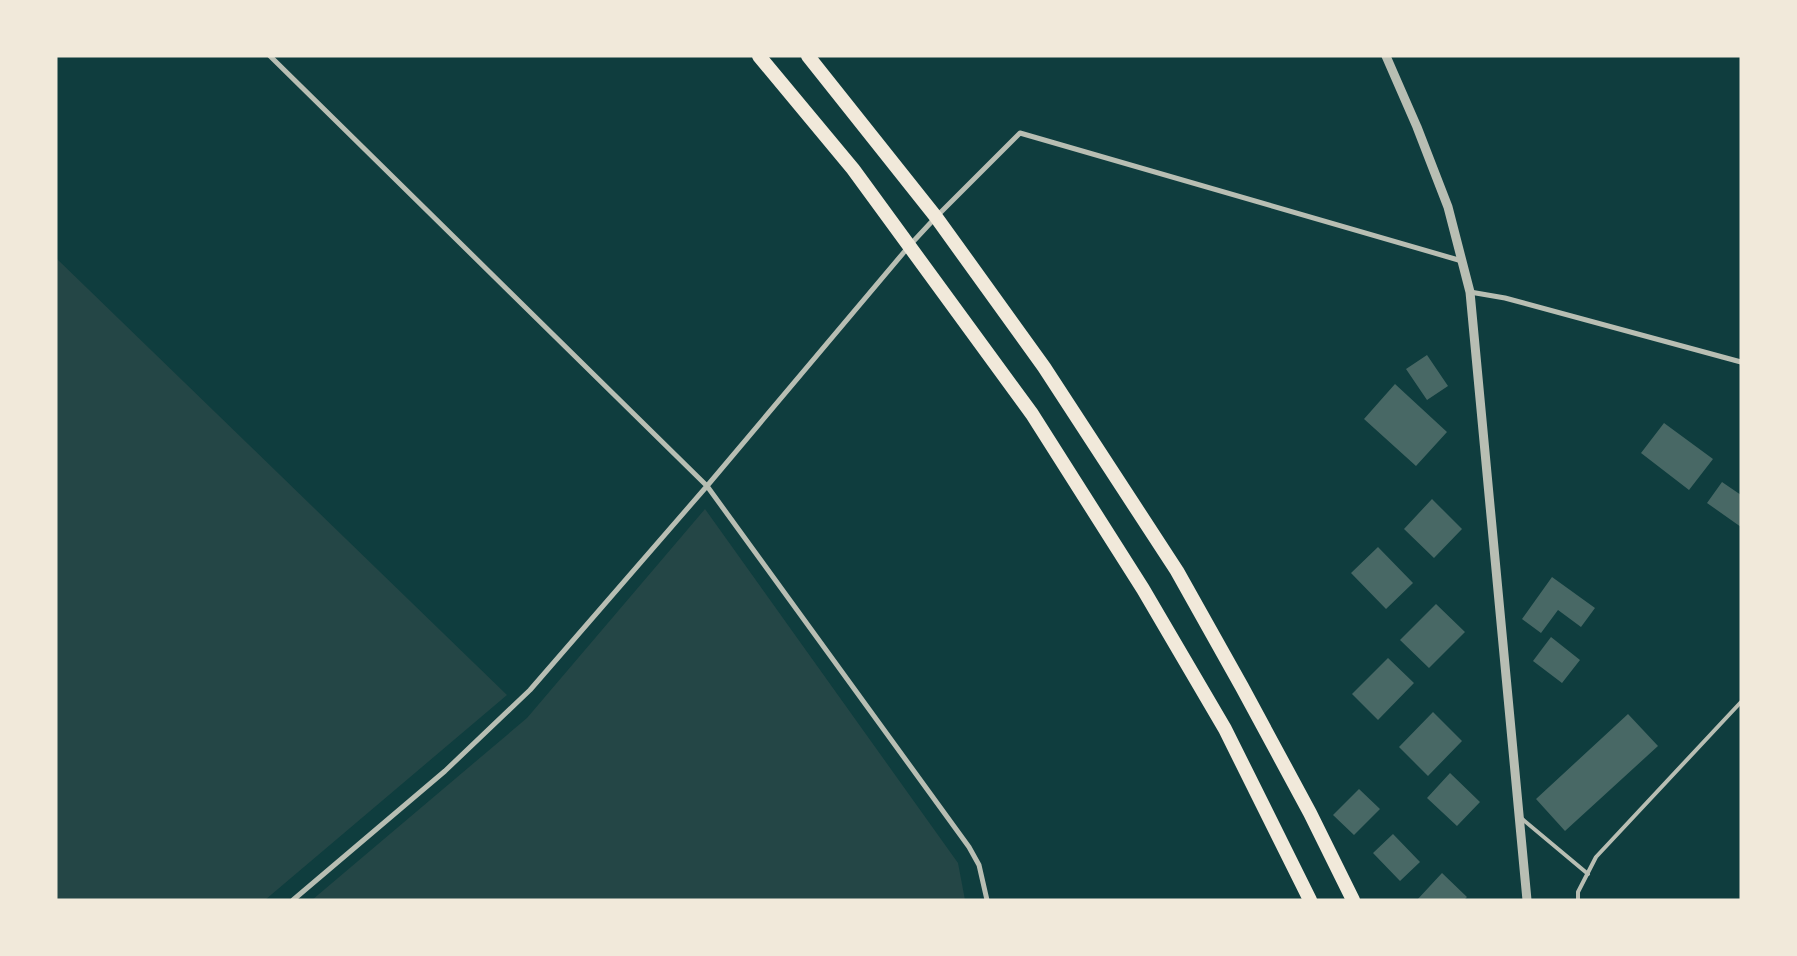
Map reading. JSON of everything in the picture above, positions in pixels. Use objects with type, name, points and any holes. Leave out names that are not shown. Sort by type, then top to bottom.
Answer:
[{"type":"highway","points":[[759,56],[853,169],[1032,414],[1143,589],[1225,729],[1310,900]]},
{"type":"highway","points":[[808,56],[936,217],[1044,367],[1177,570],[1310,813],[1353,900]]},
{"type":"street","points":[[270,56],[707,486],[969,847],[979,865],[987,900]]},
{"type":"street","points":[[1386,56],[1417,127],[1448,207],[1470,292],[1527,900]]},
{"type":"street","points":[[293,900],[445,771],[530,690],[707,486],[910,245],[1020,134],[1462,261]]},
{"type":"street","points":[[1470,292],[1505,298],[1741,362]]},
{"type":"lane","points":[[1578,900],[1578,892],[1596,857],[1741,702]]},
{"type":"lane","points":[[1520,817],[1588,874]]},
{"type":"shaded area","points":[[56,258],[507,695],[265,900],[56,900]]},
{"type":"shaded area","points":[[705,509],[958,863],[965,900],[312,900],[527,718]]},
{"type":"building","points":[[1427,355],[1448,386],[1427,400],[1406,369]]},
{"type":"building","points":[[1395,384],[1447,432],[1416,466],[1364,419]]},
{"type":"building","points":[[1664,423],[1713,459],[1689,490],[1641,453]]},
{"type":"building","points":[[1722,482],[1741,495],[1741,527],[1707,503]]},
{"type":"building","points":[[1432,499],[1462,529],[1434,558],[1404,529]]},
{"type":"building","points":[[1378,547],[1413,583],[1386,609],[1351,573]]},
{"type":"building","points":[[1552,577],[1595,608],[1581,627],[1558,610],[1541,633],[1522,619]]},
{"type":"building","points":[[1436,604],[1465,632],[1429,668],[1400,640]]},
{"type":"building","points":[[1551,637],[1580,660],[1562,683],[1533,661]]},
{"type":"building","points":[[1388,658],[1414,683],[1378,720],[1352,694]]},
{"type":"building","points":[[1433,712],[1462,741],[1428,776],[1399,747]]},
{"type":"building","points":[[1628,714],[1658,746],[1565,831],[1536,799]]},
{"type":"building","points":[[1450,773],[1480,802],[1457,826],[1427,798]]},
{"type":"building","points":[[1359,789],[1380,809],[1354,835],[1333,815]]},
{"type":"building","points":[[1393,834],[1420,862],[1400,881],[1373,853]]},
{"type":"building","points":[[1442,873],[1467,897],[1464,900],[1417,900]]}]
